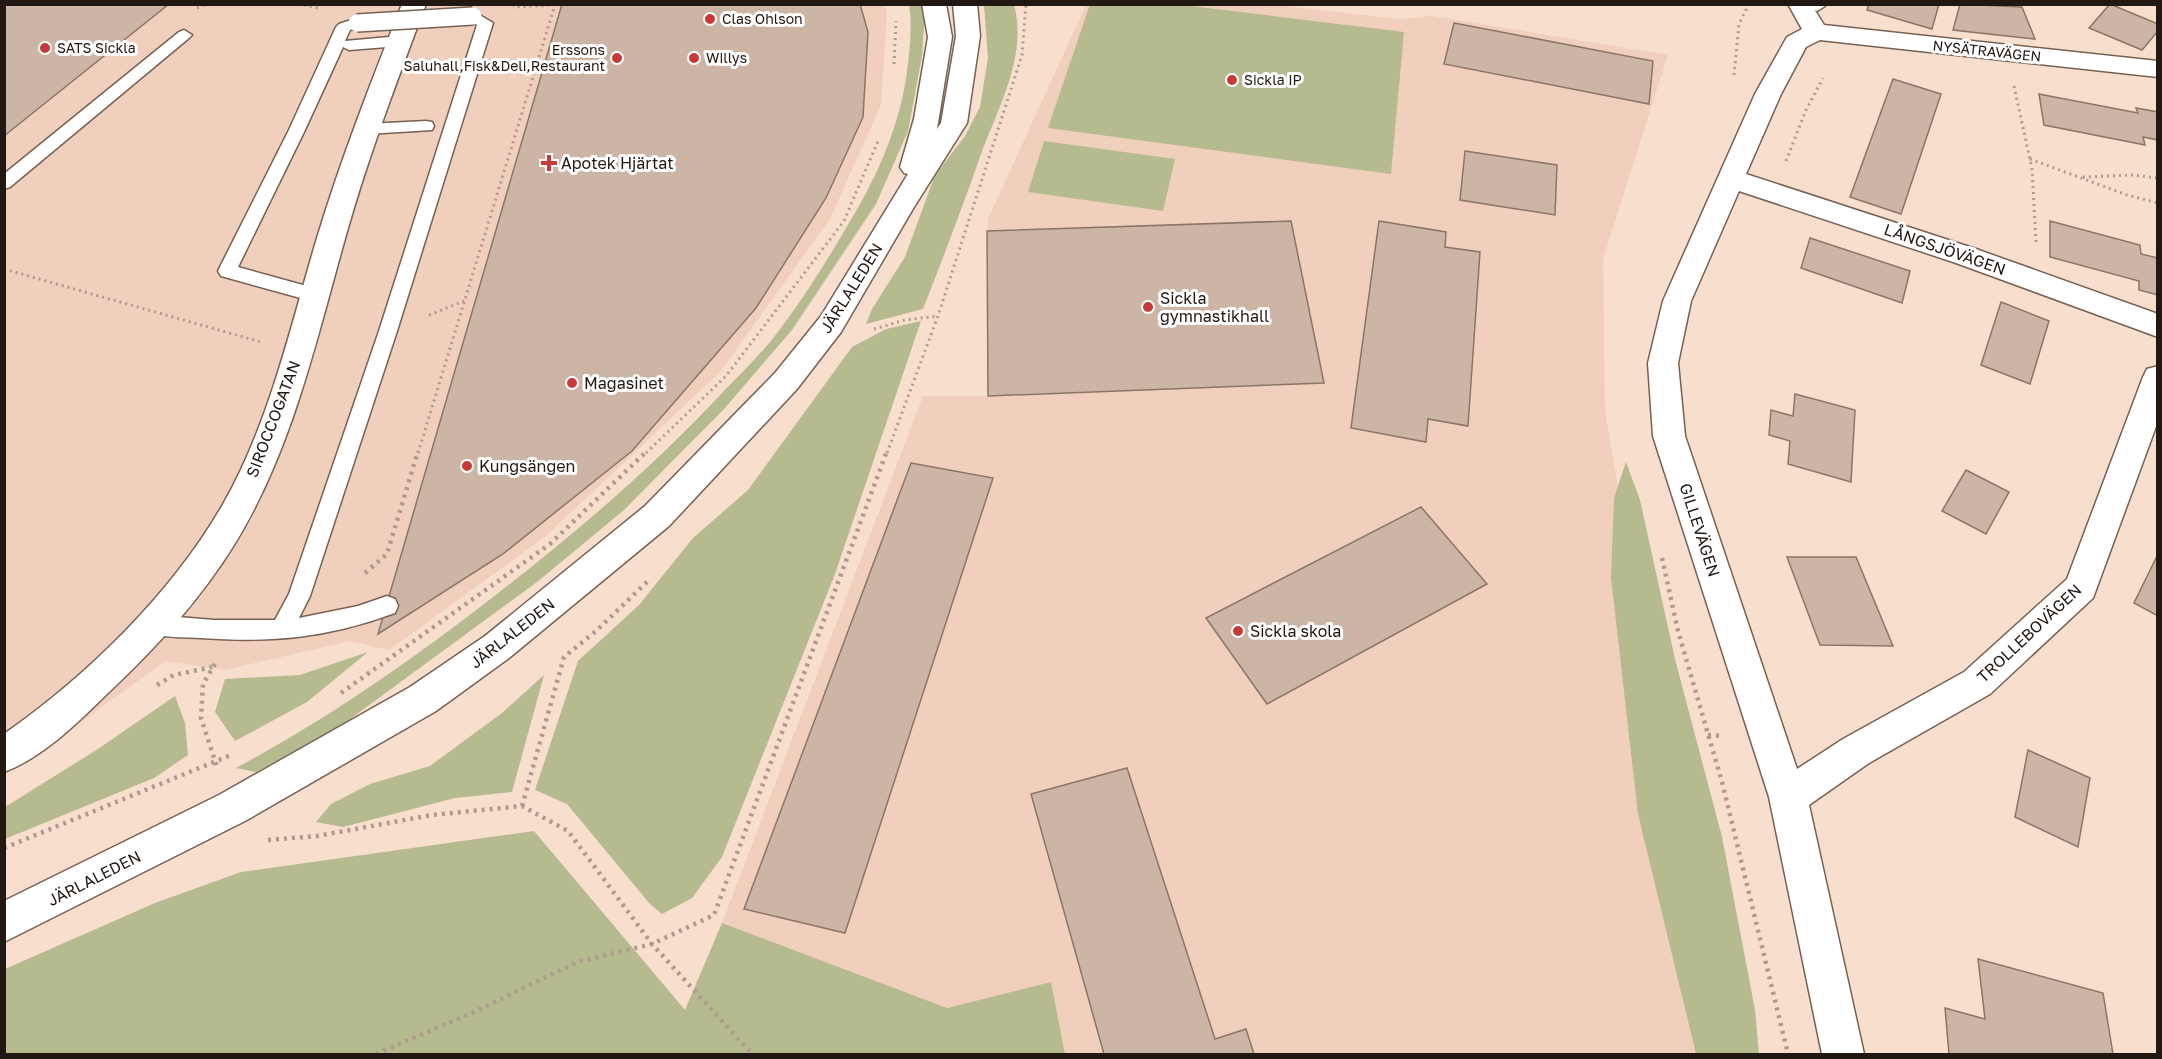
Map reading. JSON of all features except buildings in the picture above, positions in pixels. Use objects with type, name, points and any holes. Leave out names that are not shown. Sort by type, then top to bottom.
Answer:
[{"type":"street","name":"SIROCCOGATAN","points":[[4,755],[35,735],[154,625],[200,570],[235,513],[280,411],[344,197],[414,4]]},
{"type":"street","name":"JÄRLALEDEN","points":[[903,203],[927,118],[940,37],[934,4]]},
{"type":"street","name":"JÄRLALEDEN","points":[[4,922],[232,808],[423,699],[497,647],[657,516],[786,381],[831,324],[954,123],[968,36],[965,4]]},
{"type":"street","points":[[1812,5],[1816,32]]},
{"type":"street","name":"NYSÄTRAVÄGEN","points":[[1816,32],[1843,33],[2157,69]]},
{"type":"street","name":"GILLEVÄGEN","points":[[1816,32],[1796,42],[1768,94],[1677,301],[1663,363],[1669,436],[1788,797],[1843,1054]]},
{"type":"street","name":"LÅNGSJÖVÄGEN","points":[[1730,178],[2038,282],[2157,326]]},
{"type":"street","name":"TROLLEBOVÄGEN","points":[[1788,797],[1856,751],[1977,683],[2081,588],[2157,377]]},
{"type":"lane","points":[[281,631],[299,596],[388,331],[485,23],[473,16],[357,23],[344,27],[228,271],[315,295]]},
{"type":"lane","points":[[4,183],[184,35]]},
{"type":"lane","points":[[349,45],[400,41]]},
{"type":"lane","points":[[367,129],[426,126]]},
{"type":"lane","points":[[154,625],[233,632],[281,631],[356,618],[387,606]]},
{"type":"path","points":[[376,1054],[472,1013],[577,962],[652,944],[714,915],[938,316],[1022,55],[1026,4]]},
{"type":"path","points":[[299,596],[369,571],[387,554],[555,5],[512,7]]},
{"type":"path","points":[[894,71],[897,13]]},
{"type":"path","points":[[1772,191],[1806,110],[1843,33]]},
{"type":"path","points":[[2007,53],[2030,159],[2038,282]]},
{"type":"path","points":[[340,694],[550,544],[726,376],[844,221],[879,138]]},
{"type":"path","points":[[2030,159],[2079,178],[2157,203]]},
{"type":"path","points":[[2079,178],[2133,175],[2157,178]]},
{"type":"path","points":[[4,269],[260,342],[302,342]]},
{"type":"path","points":[[388,331],[465,301]]},
{"type":"path","points":[[233,632],[203,684],[201,718],[245,842],[317,836],[432,815],[522,806],[568,831],[652,944],[752,1054]]},
{"type":"path","points":[[4,848],[234,754]]},
{"type":"shaded area","name":"Sickla skola","points":[[1267,4],[1398,19],[1426,17],[1426,15],[1668,55],[1603,259],[1605,412],[1669,783],[1736,1054],[1065,1054],[1051,982],[947,1008],[722,923],[923,396],[988,396],[988,219],[1086,5]]},
{"type":"shaded area","points":[[5,5],[885,5],[887,12],[881,105],[830,219],[720,372],[546,536],[389,650],[350,641],[225,670],[165,661],[50,745],[5,769]]},
{"type":"green space","name":"Sickla IP","points":[[1090,4],[1183,5],[1404,32],[1391,174],[1048,128]]},
{"type":"green space","points":[[909,5],[923,5],[925,11],[922,56],[908,131],[876,204],[792,330],[724,409],[624,510],[537,582],[346,722],[256,772],[236,768],[304,729],[370,687],[527,571],[670,446],[762,351],[810,287],[864,197],[882,160],[902,101],[906,79],[911,33]]},
{"type":"green space","points":[[984,5],[1014,5],[1017,43],[1003,100],[923,309],[866,324],[872,309],[905,257],[935,175],[965,136],[980,107],[988,58]]},
{"type":"green space","points":[[1044,141],[1175,159],[1163,211],[1028,192]]},
{"type":"green space","points":[[921,321],[835,574],[722,857],[692,898],[662,914],[650,904],[567,804],[535,790],[578,661],[639,605],[693,538],[748,490],[852,347],[886,329]]},
{"type":"green space","points":[[1626,462],[1640,500],[1675,659],[1722,837],[1755,1010],[1759,1054],[1696,1054],[1638,814],[1611,578],[1614,498]]},
{"type":"green space","points":[[368,652],[307,702],[235,741],[215,712],[225,679],[300,675]]},
{"type":"green space","points":[[544,675],[512,792],[455,798],[343,827],[316,822],[331,804],[370,784],[430,766],[502,713]]},
{"type":"green space","points":[[175,696],[185,723],[188,755],[154,778],[5,839],[5,807],[98,749]]},
{"type":"green space","points":[[534,831],[685,1010],[722,923],[947,1008],[1051,982],[1065,1054],[5,1054],[5,969],[155,903],[241,872]]},
{"type":"place","name":"Clas Ohlson","points":[[710,19]]},
{"type":"place","name":"SATS Sickla","points":[[45,48]]},
{"type":"place","name":"Erssons Saluhall,Fisk&Deli,Restaurant","points":[[617,58]]},
{"type":"place","name":"Willys","points":[[694,58]]},
{"type":"place","name":"Sickla IP","points":[[1232,80]]},
{"type":"place","name":"Apotek Hjärtat","points":[[549,163]]},
{"type":"place","name":"Sickla gymnastikhall","points":[[1148,307]]},
{"type":"place","name":"Magasinet","points":[[572,383]]},
{"type":"place","name":"Kungsängen","points":[[467,466]]},
{"type":"place","name":"Sickla skola","points":[[1238,631]]}]
